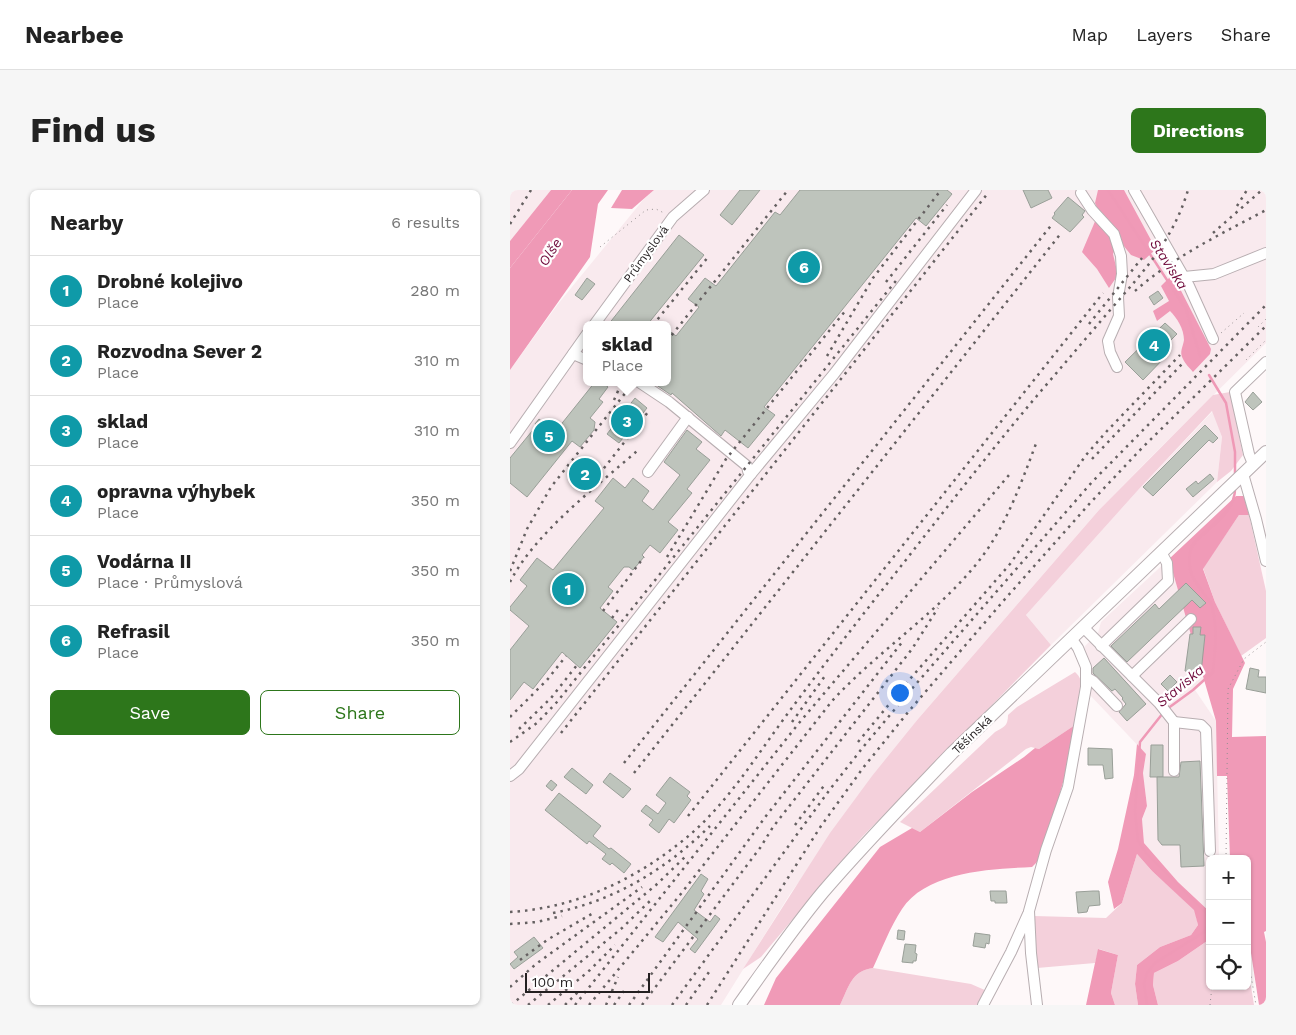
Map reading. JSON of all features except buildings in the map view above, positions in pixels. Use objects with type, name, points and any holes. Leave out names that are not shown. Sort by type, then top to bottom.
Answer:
[{"type":"main road","name":"Těšínská","points":[[739,1005],[823,893],[952,753],[1266,452]]},
{"type":"street","name":"Průmyslová","points":[[597,321],[673,217],[704,190]]},
{"type":"street","points":[[510,776],[520,769],[751,474],[834,374],[976,190]]},
{"type":"street","points":[[1134,190],[1184,277],[1213,339]]},
{"type":"street","points":[[1081,191],[1092,210],[1114,234],[1121,256],[1122,274],[1118,297],[1119,316],[1108,341],[1110,352],[1117,368]]},
{"type":"street","points":[[1184,277],[1214,274],[1266,253]]},
{"type":"street","points":[[510,443],[583,340]]},
{"type":"street","points":[[573,354],[583,358]]},
{"type":"street","points":[[1253,464],[1235,392],[1266,362]]},
{"type":"street","points":[[645,386],[688,417],[747,466],[751,474]]},
{"type":"street","points":[[648,472],[688,417]]},
{"type":"street","points":[[1243,474],[1266,561]]},
{"type":"street","points":[[1256,519],[1266,533]]},
{"type":"street","points":[[1101,646],[1168,581],[1167,563],[1161,552]]},
{"type":"street","points":[[1132,676],[1191,619]]},
{"type":"street","points":[[1083,627],[1159,703],[1172,720],[1174,771]]},
{"type":"street","points":[[983,1005],[1011,952],[1029,911],[1046,850],[1068,787],[1086,687],[1086,666],[1071,638]]},
{"type":"street","points":[[1086,677],[1093,681],[1116,706]]},
{"type":"street","points":[[1172,720],[1201,725],[1206,730],[1210,851]]},
{"type":"street","points":[[1029,911],[1031,953],[1037,1005]]},
{"type":"path","points":[[600,247],[646,210],[656,210],[673,217]]},
{"type":"path","points":[[1231,324],[1244,313]]},
{"type":"path","points":[[1258,327],[1266,319]]},
{"type":"path","points":[[1246,360],[1266,340]]},
{"type":"path","points":[[1226,855],[1228,689],[1244,659],[1266,642]]},
{"type":"path","points":[[1251,976],[1256,1005]]},
{"type":"path","points":[[1210,1005],[1212,990]]},
{"type":"shaded area","points":[[510,190],[551,190],[510,241]]},
{"type":"shaded area","points":[[551,190],[572,190],[510,268],[510,241]]},
{"type":"shaded area","points":[[622,190],[654,190],[632,209],[611,208]]},
{"type":"shaded area","points":[[654,190],[1266,190],[1266,343],[1099,510],[918,719],[790,894],[721,1005],[510,1005],[510,370],[558,304],[643,200]]},
{"type":"shaded area","points":[[1098,190],[1124,190],[1155,250],[1144,260],[1131,255],[1119,240],[1113,254],[1118,275],[1109,288],[1097,269],[1082,252],[1099,212],[1095,203]]},
{"type":"shaded area","points":[[1171,276],[1175,279],[1211,349],[1210,354],[1193,372],[1182,356],[1184,336],[1178,320],[1170,311],[1157,321],[1153,311],[1169,301],[1161,286]]},
{"type":"shaded area","points":[[1230,392],[1243,455],[1231,471],[1217,482],[1222,437],[1212,411],[1026,615],[1051,645],[862,837],[761,957],[743,969],[830,833],[872,776],[918,719],[1099,510],[1213,395]]},
{"type":"shaded area","points":[[1213,411],[1222,437],[1217,482],[1051,645],[1026,615],[1139,489]]},
{"type":"shaded area","points":[[1236,496],[1244,496],[1249,515],[1239,515],[1203,569],[1215,602],[1245,663],[1233,689],[1232,737],[1266,736],[1266,931],[1264,932],[1266,942],[1266,1005],[1259,1005],[1251,953],[1251,855],[1230,855],[1227,776],[1217,776],[1216,721],[1169,559]]},
{"type":"shaded area","points":[[1239,515],[1249,515],[1266,591],[1266,638],[1241,656],[1215,602],[1203,568]]},
{"type":"shaded area","points":[[1169,559],[1211,669],[1195,690],[1216,721],[1219,855],[1206,855],[1206,908],[1178,882],[1144,843],[1142,819],[1147,806],[1143,773],[1146,754],[1089,694],[1083,648],[1098,633],[1101,622]]},
{"type":"shaded area","points":[[1075,672],[1079,677],[1082,690],[1075,725],[1039,749],[1031,747],[1026,749],[920,832],[900,822],[995,732],[1005,726],[1008,715],[1017,707]]},
{"type":"shaded area","points":[[1075,725],[1064,779],[1050,828],[1038,861],[1032,867],[961,874],[927,887],[913,896],[898,916],[873,968],[855,976],[840,1005],[764,1005],[776,978],[880,847],[912,828],[920,832],[972,792],[1035,748],[1039,749]]},
{"type":"shaded area","points":[[1137,744],[1146,754],[1143,773],[1147,806],[1142,819],[1144,843],[1178,882],[1206,908],[1206,942],[1178,961],[1154,973],[1153,985],[1158,1005],[1138,1005],[1135,984],[1137,965],[1160,947],[1191,935],[1198,925],[1194,910],[1152,871],[1137,854],[1122,903],[1114,909],[1108,882],[1118,849],[1134,775]]},
{"type":"shaded area","points":[[1137,854],[1152,871],[1195,910],[1198,925],[1191,935],[1160,947],[1137,965],[1135,984],[1138,1005],[1115,1005],[1111,993],[1118,955],[1099,949],[1095,963],[1037,968],[1034,916],[1106,918],[1122,903]]},
{"type":"shaded area","points":[[1206,942],[1206,990],[1251,990],[1251,986],[1254,1005],[1158,1005],[1153,985],[1154,973],[1178,961]]},
{"type":"shaded area","points":[[1098,949],[1118,955],[1111,993],[1115,1005],[1086,1005]]},
{"type":"shaded area","points":[[873,968],[971,984],[987,991],[980,1005],[840,1005],[855,976]]},
{"type":"water","name":"Olše","points":[[572,190],[608,190],[598,204],[590,257],[510,370],[510,268]]},
{"type":"waterway","name":"Staviska","points":[[1108,190],[1186,309],[1200,356]]},
{"type":"waterway","name":"Staviska","points":[[1209,375],[1226,403],[1235,452],[1235,475]]},
{"type":"waterway","name":"Staviska","points":[[1167,709],[1213,672],[1216,639],[1214,615],[1211,603],[1197,584],[1190,570],[1189,559],[1193,545],[1229,508],[1235,488]]},
{"type":"waterway","name":"Staviska","points":[[1147,1005],[1144,983],[1147,973],[1155,963],[1204,932],[1210,921],[1206,913],[1147,854],[1138,841],[1135,811],[1140,742],[1163,713]]},
{"type":"railway","points":[[510,224],[531,190]]},
{"type":"railway","points":[[671,336],[788,190]]},
{"type":"railway","points":[[827,356],[873,278],[941,190]]},
{"type":"railway","points":[[510,912],[558,905],[581,898],[625,879],[667,853],[713,812],[738,782],[842,641],[979,466],[1146,268],[1166,240],[1182,208],[1188,190]]},
{"type":"railway","points":[[1237,206],[1247,190]]},
{"type":"railway","points":[[1213,233],[1262,190]]},
{"type":"railway","points":[[561,733],[988,193]]},
{"type":"railway","points":[[886,282],[947,205]]},
{"type":"railway","points":[[1135,291],[1181,257],[1266,210]]},
{"type":"railway","points":[[624,763],[1053,223]]},
{"type":"railway","points":[[634,773],[1062,232]]},
{"type":"railway","points":[[656,321],[708,257]]},
{"type":"railway","points":[[1089,324],[1142,258]]},
{"type":"railway","points":[[510,742],[537,723],[557,702],[899,277]]},
{"type":"railway","points":[[688,816],[1103,293]]},
{"type":"railway","points":[[672,1005],[831,788],[916,684],[1092,482],[1266,305]]},
{"type":"railway","points":[[667,557],[726,459],[846,310]]},
{"type":"railway","points":[[707,1005],[821,826],[863,768],[909,711],[1091,502],[1142,448],[1266,326]]},
{"type":"railway","points":[[858,742],[1010,564],[1086,455],[1180,355]]},
{"type":"railway","points":[[1092,459],[1182,364]]},
{"type":"railway","points":[[614,400],[620,386]]},
{"type":"railway","points":[[510,571],[527,529],[551,487],[631,386]]},
{"type":"railway","points":[[590,486],[648,412]]},
{"type":"railway","points":[[589,1005],[680,895],[832,701],[867,667],[922,619],[974,567],[995,538],[1003,523],[1018,491],[1037,441]]},
{"type":"railway","points":[[510,582],[521,564],[550,529],[585,495],[637,451]]},
{"type":"railway","points":[[575,1005],[799,723],[1009,475]]},
{"type":"railway","points":[[603,611],[644,557]]},
{"type":"railway","points":[[612,618],[620,607]]},
{"type":"railway","points":[[642,1005],[760,848],[773,827],[912,649],[938,608]]},
{"type":"railway","points":[[629,1005],[766,816],[903,641]]},
{"type":"railway","points":[[510,717],[547,680],[566,656]]},
{"type":"railway","points":[[519,729],[551,698],[577,665]]},
{"type":"railway","points":[[792,722],[825,676]]},
{"type":"railway","points":[[795,825],[826,783]]},
{"type":"railway","points":[[553,913],[576,908],[598,900],[638,881],[676,856],[710,826]]},
{"type":"railway","points":[[511,1005],[656,885],[686,856]]},
{"type":"railway","points":[[510,987],[536,964],[642,887]]},
{"type":"railway","points":[[528,1005],[622,928],[651,900]]},
{"type":"railway","points":[[520,960],[547,940],[595,912]]},
{"type":"railway","points":[[510,924],[537,922],[562,916]]},
{"type":"railway","points":[[548,1005],[590,970],[615,945]]},
{"type":"railway","points":[[686,1005],[709,972]]},
{"type":"railway","points":[[606,1005],[618,977]]},
{"type":"railway","points":[[565,1005],[579,991]]},
{"type":"railway","points":[[614,1005],[624,991]]},
{"type":"place","name":"Refrasil","points":[[804,267]]},
{"type":"place","name":"opravna výhybek","points":[[1154,345]]},
{"type":"place","name":"sklad","points":[[627,421]]},
{"type":"place","name":"Vodárna II","points":[[549,436]]},
{"type":"place","name":"Rozvodna Sever 2","points":[[585,474]]},
{"type":"place","name":"Drobné kolejivo","points":[[568,589]]}]
